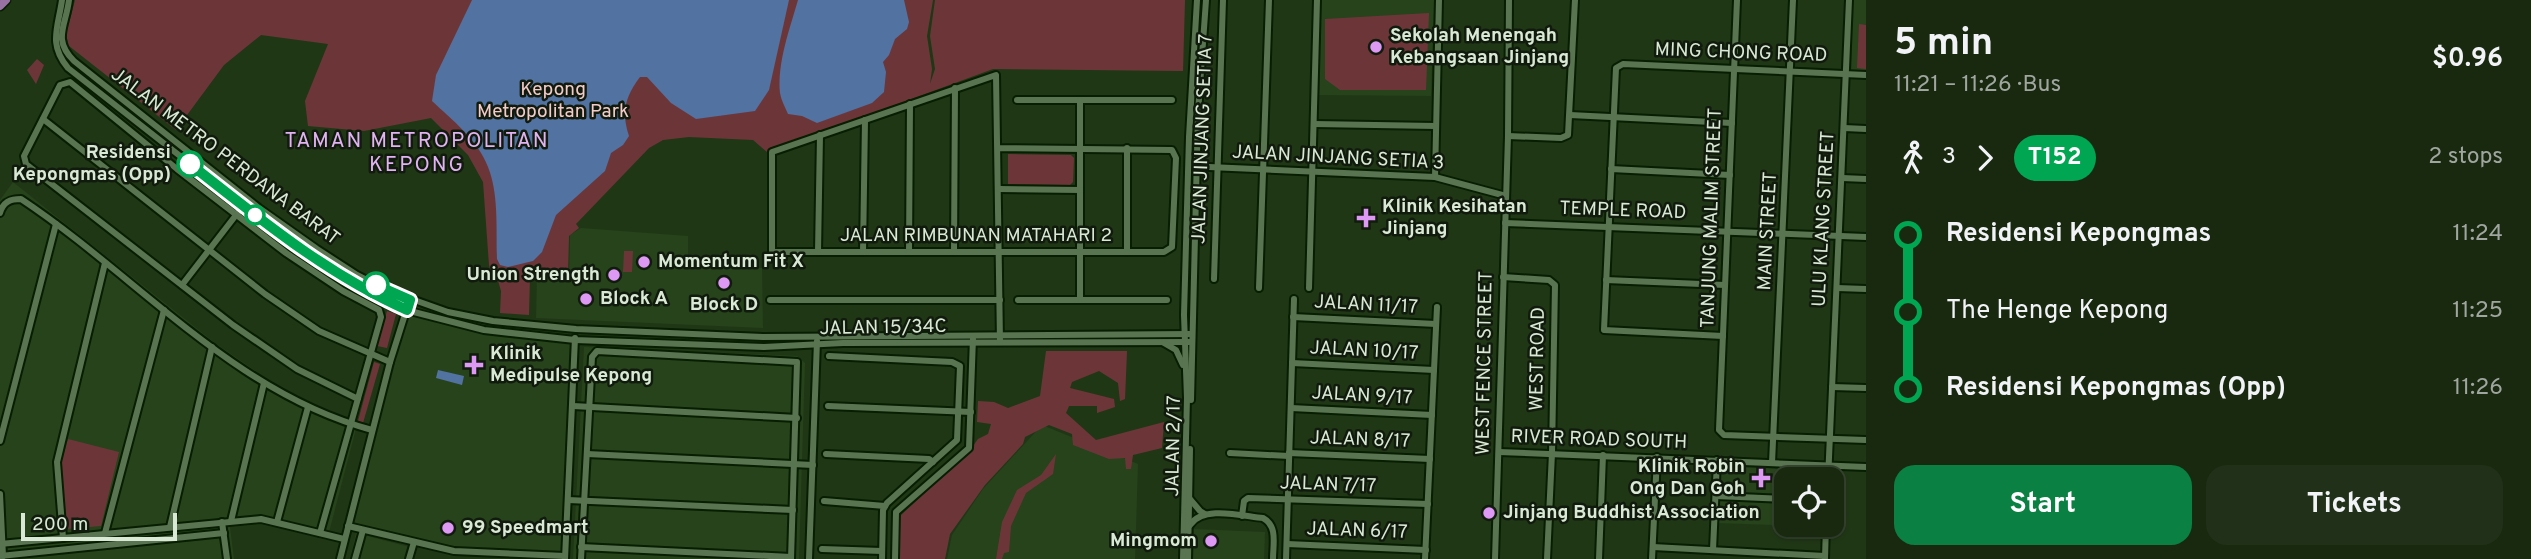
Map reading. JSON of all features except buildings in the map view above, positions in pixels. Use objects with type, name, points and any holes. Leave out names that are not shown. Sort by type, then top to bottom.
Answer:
[{"type":"main road","points":[[0,6],[6,0]]},
{"type":"street","points":[[62,0],[56,46],[63,55]]},
{"type":"street","points":[[63,55],[61,36],[69,0]]},
{"type":"street","points":[[1188,338],[1184,315],[1189,137],[1197,0]]},
{"type":"street","points":[[1188,338],[1206,0]]},
{"type":"street","name":"JALAN JINJANG SETIA 7","points":[[1214,279],[1223,0]]},
{"type":"street","points":[[1259,288],[1269,0]]},
{"type":"street","points":[[1309,288],[1317,0]]},
{"type":"street","points":[[1435,177],[1438,0]]},
{"type":"street","name":"WEST FENCE STREET","points":[[1495,559],[1508,136],[1508,0]]},
{"type":"street","points":[[1508,136],[1561,138],[1568,135],[1575,0]]},
{"type":"street","name":"TANJUNG MALIM STREET","points":[[1737,0],[1719,430],[1724,435],[1774,437]]},
{"type":"street","name":"MAIN STREET","points":[[1772,463],[1793,0]]},
{"type":"street","name":"ULU KLANG STREET","points":[[1829,466],[1849,0]]},
{"type":"street","name":"JALAN METRO PERDANA BARAT","points":[[63,55],[68,68],[282,236],[345,279],[407,310],[491,331],[575,340]]},
{"type":"street","name":"JALAN METRO PERDANA BARAT","points":[[63,55],[297,236],[357,275],[410,300],[447,312],[493,321],[576,329]]},
{"type":"street","name":"MING CHONG ROAD","points":[[1614,117],[1616,68],[1623,64],[1866,75]]},
{"type":"street","points":[[818,252],[820,135],[993,75],[997,77],[1000,338]]},
{"type":"street","points":[[320,533],[351,425],[381,317],[375,306],[343,291],[286,253],[70,82],[60,85],[24,156],[26,163],[233,325],[297,369],[358,399]]},
{"type":"street","points":[[954,252],[955,88]]},
{"type":"street","points":[[1017,100],[1172,100]]},
{"type":"street","points":[[1080,100],[1080,300]]},
{"type":"street","points":[[908,252],[910,104]]},
{"type":"street","points":[[1570,115],[1732,122]]},
{"type":"street","points":[[1614,117],[1604,330],[1723,336]]},
{"type":"street","points":[[43,119],[265,294],[319,331],[390,362]]},
{"type":"street","points":[[863,252],[864,120]]},
{"type":"street","points":[[1314,124],[1436,126]]},
{"type":"street","points":[[1844,128],[1866,129]]},
{"type":"street","name":"JALAN RIMBUNAN MATAHARI 2","points":[[820,135],[772,152],[772,252],[1169,251],[1174,242],[1177,158],[1172,150],[1168,149],[1127,148]]},
{"type":"street","points":[[998,148],[1127,148],[1127,252]]},
{"type":"street","name":"JALAN JINJANG SETIA 3","points":[[1198,158],[1209,167]]},
{"type":"street","name":"JALAN JINJANG SETIA 3","points":[[1198,174],[1209,167],[1218,167],[1435,177],[1506,196]]},
{"type":"street","points":[[1611,169],[1730,175]]},
{"type":"street","points":[[1842,178],[1866,179]]},
{"type":"street","points":[[999,189],[1080,190]]},
{"type":"street","points":[[0,214],[6,202],[21,199],[212,347],[264,383],[308,407],[351,425],[372,430]]},
{"type":"street","points":[[182,285],[243,206]]},
{"type":"street","name":"TEMPLE ROAD","points":[[1505,223],[1866,237]]},
{"type":"street","points":[[0,441],[56,224]]},
{"type":"street","points":[[63,538],[57,462],[105,263]]},
{"type":"street","name":"WEST ROAD","points":[[1503,277],[1549,280],[1555,285],[1547,559]]},
{"type":"street","points":[[1606,280],[1725,285]]},
{"type":"street","points":[[1837,288],[1866,289]]},
{"type":"street","points":[[1286,559],[1294,299]]},
{"type":"street","points":[[340,559],[390,362],[410,300]]},
{"type":"street","points":[[771,300],[1000,300]]},
{"type":"street","points":[[1018,300],[1167,300]]},
{"type":"street","points":[[1425,559],[1437,307]]},
{"type":"street","points":[[105,533],[164,310]]},
{"type":"street","points":[[1184,315],[1178,329],[1162,338],[1180,354],[1186,377]]},
{"type":"street","name":"JALAN 11/17","points":[[1293,317],[1436,324]]},
{"type":"street","points":[[348,526],[454,551],[565,557],[576,329]]},
{"type":"street","name":"JALAN 15/34C","points":[[576,329],[817,340],[1188,338]]},
{"type":"street","points":[[895,559],[896,512],[969,448],[973,338]]},
{"type":"street","name":"JALAN 2/17","points":[[1185,559],[1188,338]]},
{"type":"street","name":"JALAN 2/17","points":[[1185,559],[1189,498],[1188,338]]},
{"type":"street","name":"JALAN 15/34C","points":[[575,340],[764,347],[817,340]]},
{"type":"street","points":[[809,559],[817,340]]},
{"type":"street","points":[[170,527],[212,347]]},
{"type":"street","points":[[581,559],[592,357],[597,351],[795,361],[799,364],[791,558],[582,547]]},
{"type":"street","points":[[822,549],[882,555],[885,506],[957,440],[959,412],[958,364],[829,356]]},
{"type":"street","name":"JALAN 10/17","points":[[1292,363],[1434,370]]},
{"type":"street","points":[[231,521],[264,383]]},
{"type":"street","points":[[1832,387],[1866,388]]},
{"type":"street","points":[[573,406],[797,418]]},
{"type":"street","points":[[828,406],[971,412]]},
{"type":"street","points":[[277,522],[308,407]]},
{"type":"street","name":"JALAN 9/17","points":[[1291,408],[1432,415]]},
{"type":"street","points":[[1774,437],[1866,440]]},
{"type":"street","name":"RIVER ROAD SOUTH","points":[[1499,452],[1866,467]]},
{"type":"street","name":"JALAN 8/17","points":[[1230,453],[1430,459]]},
{"type":"street","points":[[587,454],[813,465]]},
{"type":"street","points":[[826,454],[929,459],[933,462]]},
{"type":"street","points":[[1598,559],[1602,455]]},
{"type":"street","points":[[1652,559],[1657,457]]},
{"type":"street","points":[[1713,550],[1717,460]]},
{"type":"street","points":[[0,494],[1,556],[224,533]]},
{"type":"street","points":[[1716,496],[1774,498]]},
{"type":"street","points":[[1188,527],[1195,518],[1205,514],[1189,498]]},
{"type":"street","name":"JALAN 7/17","points":[[1242,516],[1244,501],[1248,498],[1428,504]]},
{"type":"street","points":[[568,500],[793,510]]},
{"type":"street","points":[[824,501],[885,506]]},
{"type":"street","name":"JALAN 2/17","points":[[1205,514],[1263,518],[1272,526],[1273,559]]},
{"type":"street","points":[[2,544],[261,519],[344,539]]},
{"type":"street","points":[[222,522],[227,559]]},
{"type":"street","points":[[355,559],[363,530]]},
{"type":"street","points":[[123,531],[125,544]]},
{"type":"street","points":[[1653,547],[1825,557],[1826,537]]},
{"type":"street","points":[[409,559],[414,542]]},
{"type":"street","name":"JALAN 6/17","points":[[1287,544],[1426,550]]},
{"type":"shaded area","name":"Sekolah Menengah Kebangsaan Jinjang","points":[[1321,0],[1434,0],[1431,96],[1319,95]]},
{"type":"shaded area","points":[[1853,0],[1866,0],[1866,72],[1851,72]]},
{"type":"shaded area","points":[[13,182],[215,343],[283,390],[347,419],[358,421],[327,540],[264,524],[230,527],[234,559],[0,559],[0,200]]},
{"type":"shaded area","points":[[581,228],[688,236],[688,264],[762,268],[763,328],[536,318],[537,276],[569,276],[570,235]]},
{"type":"shaded area","points":[[408,313],[485,333],[573,343],[564,554],[454,549],[351,525]]},
{"type":"shaded area","points":[[584,347],[797,356],[805,363],[799,559],[573,559]]},
{"type":"shaded area","points":[[1042,425],[1138,464],[1135,559],[947,559],[952,535],[983,489]]},
{"type":"shaded area","points":[[1719,466],[1774,469],[1774,525],[1717,523]]},
{"type":"shaded area","points":[[1194,529],[1265,532],[1264,559],[1193,559]]},
{"type":"shaded area","points":[[356,533],[417,549],[414,559],[350,559]]},
{"type":"green space","name":"Kepong Metropolitan Park","points":[[75,0],[933,0],[927,36],[932,69],[930,84],[935,69],[930,36],[935,0],[1185,0],[1183,71],[993,69],[767,152],[753,140],[689,137],[663,140],[649,148],[576,224],[579,228],[569,236],[568,275],[530,276],[529,315],[500,313],[501,291],[497,277],[492,277],[489,265],[483,182],[468,155],[431,118],[364,131],[308,126],[305,101],[328,44],[261,35],[224,65],[176,130],[69,46],[66,35]]},
{"type":"green space","name":"Sekolah Menengah Kebangsaan Jinjang","points":[[1429,13],[1426,90],[1340,90],[1325,79],[1325,19]]},
{"type":"green space","points":[[1859,24],[1866,25],[1866,69],[1857,68]]},
{"type":"green space","points":[[37,59],[44,65],[36,84],[27,70]]},
{"type":"green space","points":[[1008,154],[1071,155],[1074,158],[1073,182],[1070,185],[1008,184]]},
{"type":"green space","points":[[624,251],[633,251],[632,272],[623,272]]},
{"type":"green space","points":[[387,311],[396,314],[387,348],[377,346]]},
{"type":"green space","points":[[1046,351],[1127,351],[1125,399],[1120,401],[1118,383],[1099,371],[1072,382],[1070,388],[1114,399],[1115,407],[1097,413],[1097,406],[1069,406],[1066,413],[1096,440],[1164,422],[1162,448],[1133,455],[1131,469],[1126,469],[1125,458],[1109,459],[1073,445],[1072,434],[1049,425],[1025,437],[1023,444],[985,485],[950,534],[945,559],[900,559],[900,516],[968,453],[978,439],[988,434],[991,424],[977,422],[978,401],[994,402],[1008,408],[1040,396]]},
{"type":"green space","points":[[374,362],[380,364],[363,423],[358,421]]},
{"type":"green space","points":[[68,439],[119,452],[101,526],[66,529],[61,463]]},
{"type":"green space","points":[[1056,454],[1053,474],[1026,493],[1011,526],[1009,552],[1004,553],[1002,559],[996,559],[1002,522],[1017,490],[1041,475]]},
{"type":"water","points":[[472,0],[789,0],[769,90],[755,111],[696,119],[671,103],[647,77],[640,77],[626,105],[625,119],[629,136],[623,145],[611,153],[605,171],[556,215],[542,252],[533,261],[508,267],[500,265],[497,259],[494,189],[484,157],[464,131],[432,101],[436,75]]},
{"type":"water","points":[[798,0],[904,0],[909,22],[907,29],[895,39],[883,62],[886,72],[884,92],[872,103],[817,123],[802,116],[788,114],[780,93],[780,70]]},
{"type":"water","points":[[438,370],[464,376],[462,385],[436,378]]},
{"type":"bus line","name":"T152","points":[[190,164],[282,236],[329,268],[352,283],[407,310],[410,300],[376,285]]},
{"type":"place","name":"Sekolah Menengah Kebangsaan Jinjang","points":[[1376,47]]},
{"type":"place","name":"Residensi Kepongmas (Opp)","points":[[190,164]]},
{"type":"place","name":"Klinik Kesihatan Jinjang","points":[[1366,218]]},
{"type":"place","name":"Momentum Fit X","points":[[644,262]]},
{"type":"place","name":"Union Strength","points":[[614,275]]},
{"type":"place","name":"Block D","points":[[724,283]]},
{"type":"place","name":"Block A","points":[[586,299]]},
{"type":"place","name":"Klinik Medipulse Kepong","points":[[474,365]]},
{"type":"place","name":"Klinik Robin Ong Dan Goh","points":[[1761,478]]},
{"type":"place","name":"Jinjang Buddhist Association","points":[[1489,513]]},
{"type":"place","name":"99 Speedmart","points":[[448,528]]},
{"type":"place","name":"Mingmom","points":[[1211,541]]},
{"type":"district","name":"TAMAN METROPOLITAN KEPONG","points":[[417,153]]}]
